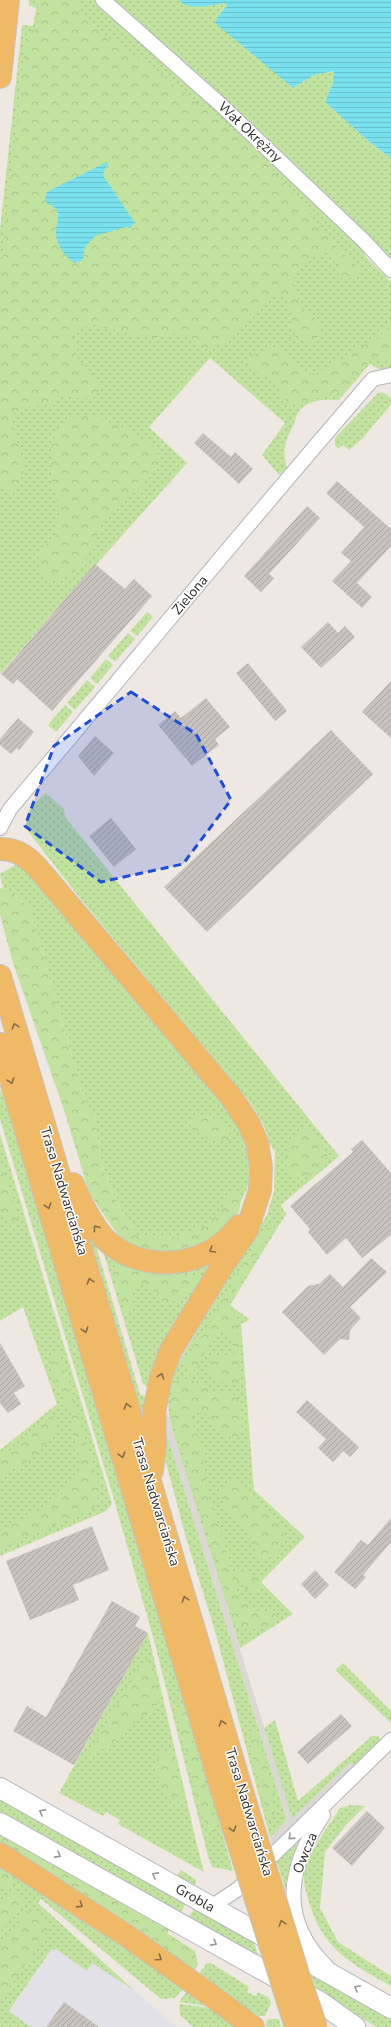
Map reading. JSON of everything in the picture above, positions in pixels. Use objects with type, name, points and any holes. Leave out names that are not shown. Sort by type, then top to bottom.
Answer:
[{"type":"main road","points":[[0,76],[8,0]]},
{"type":"main road","points":[[0,849],[20,853],[34,864],[237,1106],[254,1134],[261,1159],[260,1190],[247,1230],[171,1350],[161,1377],[154,1412],[155,1448],[150,1484]]},
{"type":"main road","name":"Trasa Nadwarciańska","points":[[0,976],[150,1484],[231,1790],[296,2027]]},
{"type":"main road","name":"Trasa Nadwarciańska","points":[[0,1044],[231,1790],[316,2027]]},
{"type":"main road","points":[[42,1117],[89,1218],[104,1237],[118,1249],[129,1255],[142,1260],[163,1263],[198,1257],[210,1252],[228,1239],[251,1214]]},
{"type":"main road","name":"Grobla","points":[[0,1788],[391,2008]]},
{"type":"main road","points":[[0,1822],[320,2002],[355,2027]]},
{"type":"main road","points":[[0,1854],[127,1936],[253,2027]]},
{"type":"street","name":"Wał Okrężny","points":[[103,0],[221,105],[364,241],[391,270]]},
{"type":"street","name":"Zielona","points":[[0,828],[10,809],[189,597],[264,505],[373,379],[391,375]]},
{"type":"street","name":"Owcza","points":[[211,1907],[238,1889],[391,1740]]},
{"type":"street","name":"Owcza","points":[[339,1791],[312,1832],[299,1860],[292,1887],[295,1911],[304,1934],[314,1953],[339,1978]]},
{"type":"highlighted area","points":[[131,692],[196,734],[231,800],[183,864],[101,882],[25,826],[54,746]]},
{"type":"shaded area","points":[[208,1301],[213,1303],[175,1371],[167,1397],[167,1412],[292,1818],[351,1762],[354,1766],[272,1845],[270,1838],[287,1819],[167,1434],[162,1401],[169,1372]]},
{"type":"shaded area","points":[[65,1929],[135,1991],[177,2027],[0,2027]]},
{"type":"green space","points":[[29,0],[179,0],[188,5],[194,6],[207,6],[225,3],[227,6],[219,15],[293,88],[314,75],[335,71],[333,82],[325,102],[367,140],[391,158],[391,260],[369,237],[364,241],[365,256],[391,282],[391,371],[381,370],[370,364],[339,400],[316,401],[305,406],[296,416],[294,425],[286,441],[285,462],[287,468],[279,475],[262,455],[285,423],[210,358],[149,427],[187,463],[0,674],[0,230],[22,25],[33,26],[36,8],[29,5]]},
{"type":"green space","points":[[35,0],[73,0],[76,2],[89,24],[155,70],[247,141],[282,179],[338,249],[356,265],[361,272],[351,278],[340,278],[334,262],[327,253],[309,259],[301,266],[292,283],[302,307],[314,317],[323,332],[310,342],[295,338],[288,300],[276,295],[252,312],[231,338],[220,345],[209,348],[194,344],[183,335],[170,333],[153,339],[89,324],[75,333],[74,345],[79,360],[94,374],[101,390],[84,399],[66,395],[49,404],[26,407],[15,412],[11,422],[22,457],[24,474],[11,491],[0,484],[0,281],[26,36],[31,32],[39,20],[39,11]]},
{"type":"green space","points":[[391,323],[391,361],[370,361],[343,390],[310,400],[297,406],[287,401],[275,385],[268,379],[246,367],[248,357],[271,348],[283,350],[305,373],[316,374],[381,335]]},
{"type":"green space","points":[[378,393],[384,393],[387,395],[391,399],[391,404],[363,438],[349,450],[343,445],[338,449],[335,445],[335,438]]},
{"type":"green space","points":[[80,415],[97,417],[124,428],[155,447],[160,461],[139,490],[116,505],[102,521],[91,552],[70,577],[51,580],[41,577],[37,560],[53,536],[60,514],[51,475],[52,445],[57,428]]},
{"type":"green space","points":[[147,612],[153,617],[137,636],[130,631]]},
{"type":"green space","points":[[128,633],[135,639],[115,662],[108,656]]},
{"type":"green space","points":[[106,659],[113,665],[97,684],[90,678]]},
{"type":"green space","points":[[87,680],[95,687],[75,710],[67,703]]},
{"type":"green space","points":[[65,705],[73,712],[56,732],[48,725]]},
{"type":"green space","points":[[46,793],[64,809],[65,817],[339,1156],[281,1205],[286,1214],[230,1305],[250,1320],[241,1324],[254,1490],[305,1537],[261,1582],[293,1614],[240,1648],[173,1433],[168,1408],[168,1398],[169,1389],[175,1370],[186,1348],[267,1215],[274,1192],[275,1151],[270,1143],[263,1124],[248,1100],[83,902],[30,834],[26,821],[27,815],[32,807]]},
{"type":"green space","points":[[17,864],[27,872],[228,1110],[243,1132],[248,1151],[250,1182],[241,1201],[234,1193],[208,1224],[176,1238],[138,1237],[118,1204],[101,1163],[95,1115],[85,1101],[30,908],[9,890],[3,888],[0,874]]},
{"type":"green space","points":[[0,888],[9,890],[30,908],[85,1101],[95,1115],[101,1163],[118,1204],[138,1237],[176,1238],[208,1224],[234,1192],[241,1201],[239,1212],[210,1240],[174,1252],[147,1250],[122,1240],[99,1208],[88,1189],[65,1113],[12,960],[0,914]]},
{"type":"green space","points":[[0,1089],[8,1108],[172,1653],[233,1871],[212,1867],[208,1856],[155,1644],[113,1496],[0,1119]]},
{"type":"green space","points":[[196,1114],[209,1116],[222,1123],[230,1140],[218,1141],[202,1136],[188,1124]]},
{"type":"green space","points":[[305,1129],[320,1142],[327,1155],[320,1168],[308,1175],[297,1178],[286,1167],[287,1156],[292,1140]]},
{"type":"green space","points":[[0,1134],[112,1504],[106,1511],[0,1556],[0,1450],[57,1404],[23,1307],[0,1321]]},
{"type":"green space","points":[[0,1157],[20,1223],[9,1226],[0,1206]]},
{"type":"green space","points":[[271,1222],[274,1226],[230,1301],[237,1321],[238,1329],[240,1385],[218,1381],[209,1374],[208,1365],[213,1357],[234,1355],[234,1347],[225,1332],[216,1332],[198,1366],[189,1375],[185,1360],[213,1317],[253,1247]]},
{"type":"green space","points":[[87,1230],[94,1239],[140,1394],[147,1397],[144,1424]]},
{"type":"green space","points":[[103,1251],[221,1255],[149,1388],[143,1384]]},
{"type":"green space","points":[[120,1263],[140,1271],[160,1275],[202,1277],[183,1299],[165,1303],[160,1299],[158,1292],[139,1284],[132,1288],[132,1306],[129,1316],[124,1311],[113,1271]]},
{"type":"green space","points":[[57,1347],[101,1491],[93,1509],[0,1548],[0,1531],[48,1506],[61,1495],[76,1476],[80,1467],[71,1414],[52,1373],[51,1359]]},
{"type":"green space","points":[[177,1380],[199,1381],[208,1389],[237,1396],[243,1422],[238,1438],[227,1436],[223,1433],[216,1427],[207,1414],[196,1412],[193,1423],[203,1451],[204,1475],[208,1495],[224,1541],[232,1578],[239,1596],[255,1610],[274,1613],[279,1617],[272,1624],[262,1628],[245,1628],[237,1625],[233,1620],[171,1413],[171,1393]]},
{"type":"green space","points":[[162,1405],[167,1434],[287,1820],[270,1838],[217,1638],[185,1534],[160,1440]]},
{"type":"green space","points":[[54,1416],[59,1423],[53,1434],[35,1456],[20,1466],[0,1476],[0,1458]]},
{"type":"green space","points":[[240,1480],[258,1505],[275,1518],[282,1528],[284,1534],[283,1541],[277,1552],[270,1557],[258,1558],[250,1538],[239,1521],[224,1504],[222,1499],[220,1491],[234,1481]]},
{"type":"green space","points":[[236,1569],[242,1569],[259,1578],[258,1584],[261,1592],[249,1590],[239,1583],[234,1576]]},
{"type":"green space","points":[[148,1633],[204,1872],[118,1824],[120,1820],[106,1812],[103,1816],[59,1793]]},
{"type":"green space","points":[[148,1660],[153,1668],[160,1698],[155,1708],[126,1728],[111,1747],[90,1755],[90,1749],[99,1737],[139,1667]]},
{"type":"green space","points":[[343,1663],[391,1711],[391,1723],[335,1670]]},
{"type":"green space","points":[[183,1703],[218,1830],[212,1833],[207,1828],[202,1817],[179,1723],[176,1708]]},
{"type":"green space","points":[[275,1720],[298,1801],[372,1736],[378,1736],[381,1742],[354,1766],[351,1762],[292,1819],[264,1728]]},
{"type":"green space","points":[[252,1725],[268,1768],[275,1813],[272,1816],[268,1814],[265,1806],[252,1756],[250,1733]]},
{"type":"green space","points":[[164,1750],[172,1755],[182,1787],[183,1802],[170,1802],[159,1783],[156,1763]]},
{"type":"green space","points":[[0,1800],[185,1904],[181,1912],[0,1812]]},
{"type":"green space","points":[[351,1805],[365,1806],[346,1825],[325,1852],[320,1908],[338,1942],[391,1976],[391,1986],[352,1963],[331,1944],[316,1920],[305,1888],[304,1878],[308,1860],[340,1808]]},
{"type":"green space","points":[[0,1835],[169,1930],[167,1933],[195,1951],[198,1964],[195,1971],[0,1844]]},
{"type":"green space","points":[[298,1842],[289,1871],[287,1896],[277,1862]]},
{"type":"green space","points":[[0,1864],[122,1943],[183,1989],[175,1998],[161,1999],[41,1899],[38,1903],[135,1991],[92,1963],[87,1971],[56,1949],[51,1950],[9,2011],[30,2027],[0,2027]]},
{"type":"green space","points":[[0,1867],[10,1873],[16,1884],[0,1888]]},
{"type":"green space","points":[[181,1870],[196,1880],[195,1887],[177,1876]]},
{"type":"green space","points":[[16,1893],[23,1897],[23,1905],[0,1933],[0,1906],[12,1894]]},
{"type":"green space","points":[[194,1909],[254,1943],[258,1955],[189,1917]]},
{"type":"green space","points":[[27,1910],[41,1914],[49,1926],[40,1945],[0,2000],[0,1948]]},
{"type":"green space","points":[[207,1963],[211,1963],[249,1987],[247,1992],[256,1996],[258,1992],[269,1998],[271,2003],[265,2016],[254,2016],[199,1974]]},
{"type":"green space","points":[[311,1975],[391,2020],[391,2027],[376,2027],[316,1988]]},
{"type":"green space","points":[[187,1991],[207,2006],[179,2002]]},
{"type":"green space","points":[[179,2004],[210,2008],[236,2027],[193,2027],[180,2015]]},
{"type":"green space","points":[[268,2019],[279,2019],[281,2027],[268,2027],[265,2024]]},
{"type":"water","points":[[179,0],[391,0],[391,158],[367,140],[325,102],[333,82],[334,71],[314,75],[293,88],[215,23],[219,15],[227,6],[225,3],[194,7],[183,4]]},
{"type":"water","points":[[107,162],[108,164],[103,173],[104,177],[135,223],[130,228],[126,227],[95,236],[85,247],[83,260],[74,263],[67,257],[59,246],[56,234],[58,214],[55,208],[46,202],[45,197],[47,192]]},
{"type":"building","points":[[203,433],[231,457],[235,452],[253,469],[239,484],[194,443]]},
{"type":"building","points":[[337,481],[391,529],[391,546],[357,583],[372,597],[362,608],[332,581],[351,561],[341,553],[364,527],[326,493]]},
{"type":"building","points":[[307,506],[320,518],[269,574],[274,578],[261,592],[244,576]]},
{"type":"building","points":[[95,564],[125,589],[134,579],[152,596],[52,711],[17,679],[13,684],[1,674]]},
{"type":"building","points":[[328,622],[338,633],[345,626],[355,637],[321,668],[301,647]]},
{"type":"building","points":[[248,663],[287,711],[275,721],[236,673]]},
{"type":"building","points":[[391,681],[391,738],[362,712]]},
{"type":"building","points":[[206,698],[230,727],[215,739],[219,745],[192,766],[158,725],[175,711],[181,718]]},
{"type":"building","points":[[18,718],[34,732],[19,750],[17,748],[11,754],[0,745],[0,739]]},
{"type":"building","points":[[331,730],[373,774],[207,932],[164,887]]},
{"type":"building","points":[[95,736],[114,753],[94,776],[78,756]]},
{"type":"building","points":[[111,818],[136,849],[114,867],[89,836]]},
{"type":"building","points":[[362,1140],[391,1173],[391,1235],[362,1258],[346,1238],[327,1255],[308,1232],[310,1229],[290,1206],[353,1152],[351,1149]]},
{"type":"building","points":[[371,1258],[387,1272],[350,1307],[361,1318],[350,1330],[349,1340],[340,1339],[324,1355],[282,1312],[308,1286],[319,1284],[330,1274],[343,1287]]},
{"type":"building","points":[[0,1343],[25,1386],[14,1393],[21,1404],[8,1413],[0,1403]]},
{"type":"building","points":[[307,1400],[359,1447],[350,1457],[343,1451],[333,1462],[318,1448],[326,1439],[296,1412]]},
{"type":"building","points":[[391,1518],[391,1542],[363,1575],[366,1577],[355,1589],[334,1572],[361,1540],[368,1545]]},
{"type":"building","points":[[92,1526],[109,1570],[73,1585],[79,1600],[30,1620],[6,1561]]},
{"type":"building","points":[[315,1570],[329,1585],[315,1599],[301,1584]]},
{"type":"building","points":[[112,1601],[140,1617],[135,1626],[148,1633],[74,1765],[13,1731],[27,1706],[46,1717]]},
{"type":"building","points":[[341,1714],[352,1726],[308,1764],[297,1752]]},
{"type":"building","points":[[367,1811],[385,1828],[352,1866],[332,1848]]},
{"type":"building","points":[[64,2002],[99,2027],[46,2027]]}]
